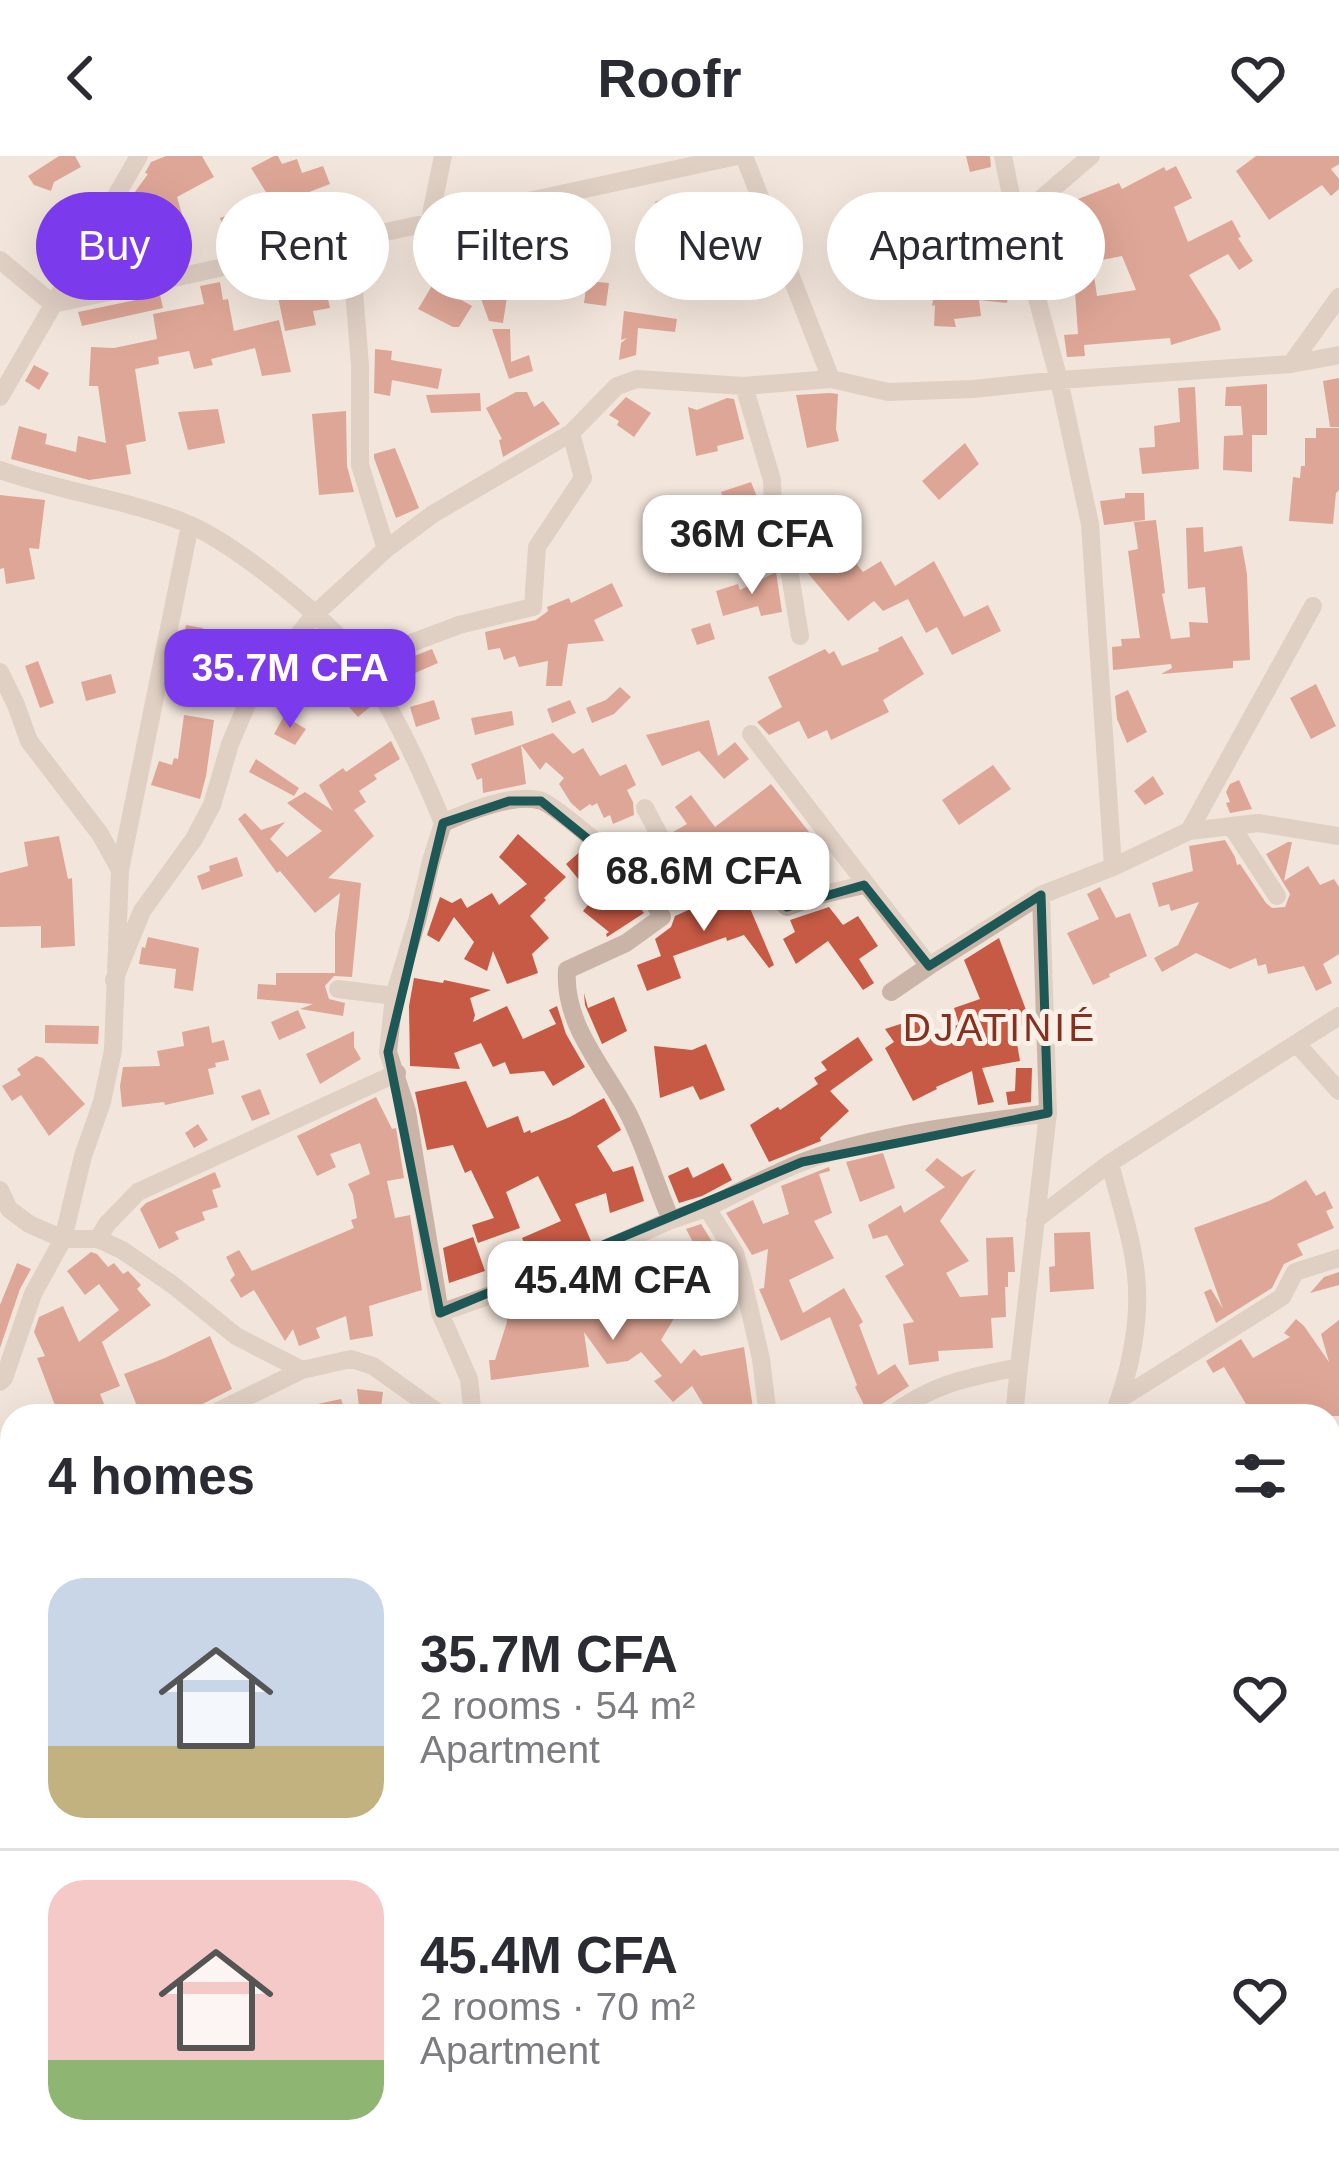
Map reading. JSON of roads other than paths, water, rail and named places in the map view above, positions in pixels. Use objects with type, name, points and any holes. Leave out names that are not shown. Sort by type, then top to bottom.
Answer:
[{"type":"street","points":[[0,397],[139,156]]},
{"type":"street","points":[[435,192],[442,156]]},
{"type":"street","points":[[576,192],[741,156],[831,379]]},
{"type":"street","points":[[1003,156],[1010,192]]},
{"type":"street","points":[[1049,192],[1091,156]]},
{"type":"street","points":[[0,260],[53,304]]},
{"type":"street","points":[[53,304],[216,270]]},
{"type":"street","points":[[1292,364],[1339,297]]},
{"type":"street","points":[[355,300],[361,365],[360,465],[386,549]]},
{"type":"street","points":[[1038,300],[1090,524],[1113,867]]},
{"type":"street","points":[[114,980],[142,911],[194,839],[212,805],[250,697],[314,615],[386,549],[433,514],[571,433],[617,386],[638,379],[744,386],[831,379],[888,392],[973,389],[1292,364],[1339,355]]},
{"type":"street","points":[[744,386],[772,480],[773,512],[800,636]]},
{"type":"street","points":[[361,662],[459,625],[533,607],[537,547],[583,478],[571,433]]},
{"type":"street","points":[[0,470],[129,503],[190,525],[232,547],[314,615],[361,662],[414,759],[443,823],[394,996],[388,1052],[407,1111],[440,1313],[469,1379],[472,1404]]},
{"type":"street","points":[[0,1382],[34,1294],[63,1239],[82,1156],[102,1102],[113,1050],[120,870],[190,525]]},
{"type":"street","points":[[1189,831],[1313,606]]},
{"type":"street","points":[[0,672],[29,741],[100,834],[120,870]]},
{"type":"street","points":[[751,734],[929,967]]},
{"type":"street","points":[[443,823],[479,807],[541,801],[642,883],[662,917],[626,943],[567,970],[566,987],[572,1013],[630,1117],[671,1220]]},
{"type":"street","points":[[644,808],[678,870]]},
{"type":"street","points":[[891,992],[1041,895],[1189,831],[1258,824],[1339,836]]},
{"type":"street","points":[[1232,827],[1277,896]]},
{"type":"street","points":[[642,883],[729,860],[760,880],[787,908],[864,885]]},
{"type":"street","points":[[1015,1404],[1048,1114],[1041,895]]},
{"type":"street","points":[[338,989],[394,996]]},
{"type":"street","points":[[1035,1220],[1110,1163],[1339,1016]]},
{"type":"street","points":[[1297,1044],[1339,1090]]},
{"type":"street","points":[[98,1239],[138,1192],[397,1073]]},
{"type":"street","points":[[440,1313],[544,1276],[707,1208],[802,1162],[946,1128],[1048,1114]]},
{"type":"street","points":[[1110,1163],[1137,1293],[1135,1334],[1117,1404]]},
{"type":"street","points":[[0,1190],[9,1209],[29,1224],[63,1239],[98,1239],[122,1250],[236,1336],[302,1370]]},
{"type":"street","points":[[707,1208],[734,1253],[743,1281],[767,1404]]},
{"type":"street","points":[[1121,1404],[1282,1297],[1295,1272],[1339,1258]]},
{"type":"street","points":[[233,1404],[302,1370],[351,1359],[373,1366],[426,1404]]},
{"type":"street","points":[[906,1404],[956,1380],[1019,1367]]},
{"type":"district","name":"DJATINIÉ","points":[[1000,1027]]}]
